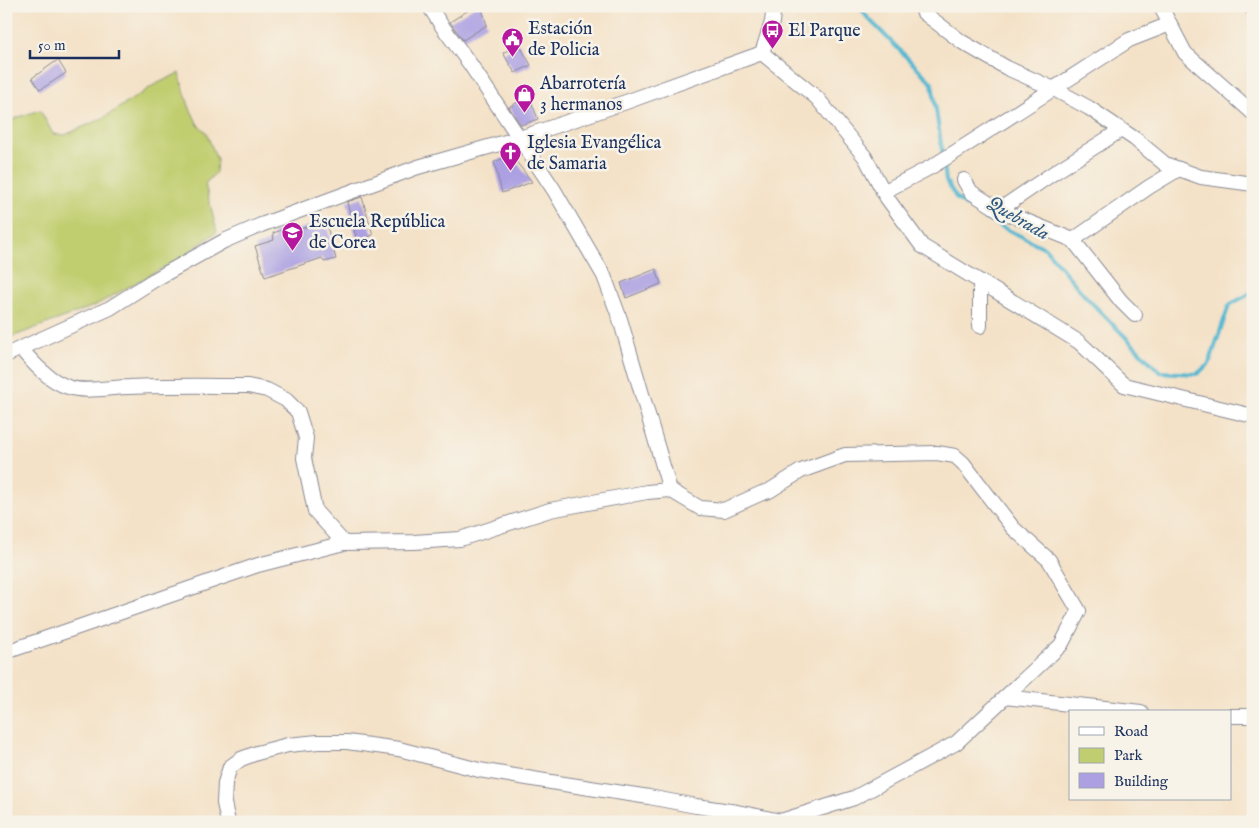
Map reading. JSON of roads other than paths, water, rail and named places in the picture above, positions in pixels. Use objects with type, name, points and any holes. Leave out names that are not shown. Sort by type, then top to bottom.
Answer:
[{"type":"street","points":[[429,6],[554,190],[604,276],[620,319],[670,490]]},
{"type":"street","points":[[762,53],[772,22],[774,6]]},
{"type":"street","points":[[921,6],[924,13],[962,42],[1007,68],[1054,89],[1089,108],[1135,139],[1165,164],[1201,177],[1253,184]]},
{"type":"street","points":[[1162,6],[1185,53],[1253,113]]},
{"type":"street","points":[[1250,6],[1253,9]]},
{"type":"street","points":[[883,192],[957,151],[1129,40],[1170,24]]},
{"type":"street","points":[[6,355],[110,308],[154,280],[224,241],[255,228],[418,168],[520,138],[762,53]]},
{"type":"street","points":[[762,53],[817,98],[865,157],[883,192],[922,246],[1079,342],[1124,385],[1253,416]]},
{"type":"street","points":[[999,210],[1121,130]]},
{"type":"street","points":[[1072,240],[1149,187],[1179,169]]},
{"type":"street","points":[[964,180],[972,192],[999,210],[1072,240],[1121,301],[1135,315]]},
{"type":"street","points":[[980,282],[980,326]]},
{"type":"street","points":[[21,348],[52,379],[70,388],[90,390],[129,387],[248,386],[267,390],[286,400],[298,412],[306,438],[304,458],[315,511],[344,543]]},
{"type":"street","points":[[6,652],[258,565],[344,543],[460,539],[550,510],[646,492],[670,490],[700,508],[724,510],[769,491],[801,471],[845,455],[937,453],[954,456],[963,463],[1013,528],[1049,560],[1079,610],[1061,644],[956,743],[854,798],[781,821],[649,797],[479,770],[398,749],[347,742],[318,742],[288,745],[257,753],[241,759],[230,767],[225,784],[224,803],[228,822]]},
{"type":"street","points":[[1005,697],[1122,710]]},
{"type":"street","points":[[1232,716],[1253,716]]},
{"type":"waterway","name":"Quebrada","points":[[859,6],[867,17],[932,83],[943,157]]},
{"type":"waterway","name":"Quebrada","points":[[944,164],[946,181],[957,199],[988,220],[1045,248],[1084,295],[1160,372],[1197,374],[1209,364],[1229,305],[1253,292]]},
{"type":"place","name":"El Parque","points":[[772,50]]},
{"type":"place","name":"Estación de Policia","points":[[512,58]]},
{"type":"place","name":"Abarrotería 3 hermanos","points":[[524,113]]},
{"type":"place","name":"Iglesia Evangélica de Samaria","points":[[511,172]]},
{"type":"place","name":"Escuela República de Corea","points":[[293,251]]}]
